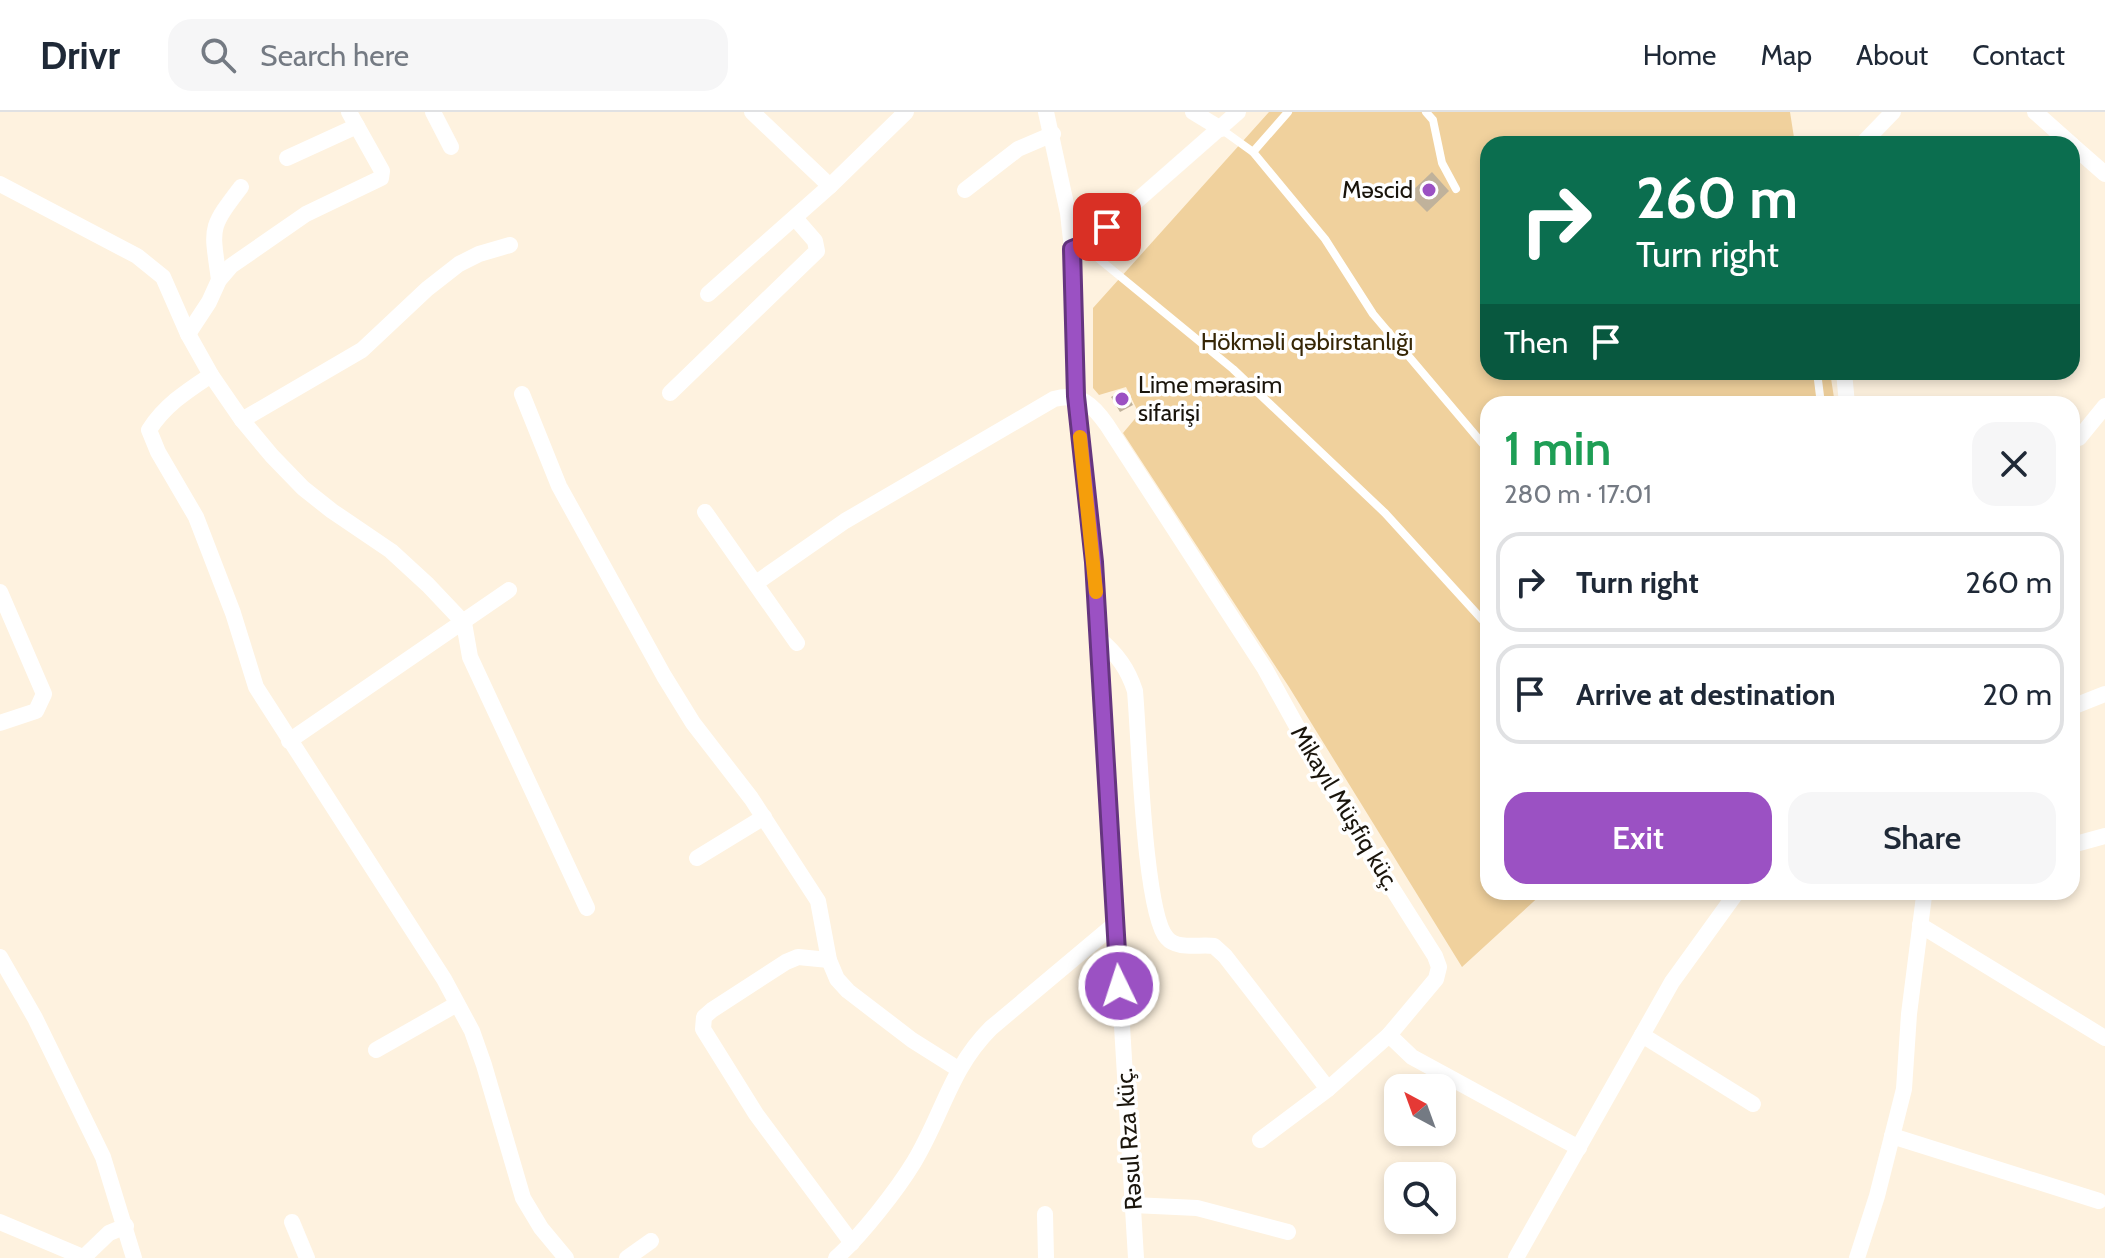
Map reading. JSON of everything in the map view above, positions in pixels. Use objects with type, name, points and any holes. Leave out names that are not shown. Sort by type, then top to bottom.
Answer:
[{"type":"street","points":[[433,112],[451,147]]},
{"type":"street","points":[[752,112],[830,186]]},
{"type":"street","name":"Rəsul Rza küç.","points":[[1046,112],[1077,247],[1076,396],[1094,562],[1136,1258]]},
{"type":"street","points":[[1193,112],[1221,129]]},
{"type":"street","points":[[1077,247],[1238,112]]},
{"type":"street","points":[[1870,136],[1893,112]]},
{"type":"street","points":[[2035,112],[2063,136]]},
{"type":"street","points":[[708,294],[830,186],[904,113]]},
{"type":"street","points":[[188,334],[219,280],[267,239],[306,214],[381,178],[382,171],[354,116],[287,158]]},
{"type":"street","points":[[965,190],[1018,149],[1053,134]]},
{"type":"street","points":[[2080,151],[2105,174]]},
{"type":"street","points":[[0,184],[146,263],[163,277],[188,334],[211,375],[272,456],[303,488],[391,551],[464,623],[470,657],[587,908]]},
{"type":"street","points":[[219,280],[212,230],[241,187]]},
{"type":"street","points":[[670,393],[817,251],[815,241],[795,218]]},
{"type":"street","points":[[242,420],[362,350],[427,289],[459,264],[510,245]]},
{"type":"street","points":[[211,375],[159,414],[149,430],[158,452],[196,517],[233,613],[256,687],[444,979],[472,1031],[523,1198],[541,1228],[566,1258]]},
{"type":"street","points":[[522,394],[559,486],[664,676],[693,723],[764,817],[818,901],[829,960],[837,979],[912,1040],[958,1069]]},
{"type":"street","points":[[756,583],[845,521],[1054,399],[1076,396]]},
{"type":"street","name":"Mikayıl Müşfiq küç.","points":[[1076,396],[1085,401],[1107,425],[1256,656],[1347,817],[1439,967],[1436,979],[1389,1035],[1328,1089],[1260,1140]]},
{"type":"street","points":[[2080,437],[2105,406]]},
{"type":"street","points":[[705,512],[797,643]]},
{"type":"street","points":[[289,741],[509,590]]},
{"type":"street","points":[[0,592],[44,694],[36,711],[0,723]]},
{"type":"street","points":[[1099,639],[1129,672],[1135,691],[1151,897],[1165,936],[1172,943],[1214,946],[1225,956],[1328,1089]]},
{"type":"street","points":[[2080,704],[2105,694]]},
{"type":"street","points":[[697,858],[764,817]]},
{"type":"street","points":[[2080,843],[2105,836]]},
{"type":"street","points":[[1518,1258],[1672,982],[1731,900]]},
{"type":"street","points":[[1857,1258],[1877,1196],[1904,1089],[1909,1014],[1925,900]]},
{"type":"street","points":[[836,1258],[852,1243],[914,1162],[958,1069],[974,1044],[1115,924]]},
{"type":"street","points":[[1920,925],[2105,1038]]},
{"type":"street","points":[[0,957],[35,1018],[103,1157],[134,1258]]},
{"type":"street","points":[[829,960],[798,957],[786,962],[712,1010],[704,1017],[703,1029],[756,1114],[852,1243]]},
{"type":"street","points":[[376,1050],[457,1004]]},
{"type":"street","points":[[1389,1035],[1412,1057],[1579,1148]]},
{"type":"street","points":[[1642,1035],[1753,1104]]},
{"type":"street","points":[[1892,1136],[2099,1201]]},
{"type":"street","points":[[1133,1205],[1197,1208],[1288,1232]]},
{"type":"street","points":[[1045,1214],[1046,1258]]},
{"type":"street","points":[[0,1222],[83,1258],[109,1233],[126,1226]]},
{"type":"street","points":[[292,1222],[307,1258]]},
{"type":"street","points":[[627,1258],[651,1241]]},
{"type":"lane","points":[[1253,152],[1288,112]]},
{"type":"lane","points":[[1426,112],[1433,120],[1442,163],[1456,189]]},
{"type":"lane","points":[[1221,129],[1253,152],[1325,239],[1373,314],[1480,441]]},
{"type":"lane","points":[[1077,247],[1242,377],[1385,513],[1480,617]]},
{"type":"green space","name":"Hökməli qəbirstanlığı","points":[[1269,112],[1790,112],[1794,136],[1480,136],[1480,380],[1831,380],[1834,396],[1480,396],[1480,900],[1535,900],[1462,967],[1289,687],[1123,433],[1139,414],[1126,387],[1099,395],[1093,388],[1093,308]]},
{"type":"building","points":[[1432,172],[1449,191],[1427,212],[1409,194]]},
{"type":"building","points":[[1124,390],[1133,405],[1120,412],[1111,397]]},
{"type":"slow traffic","points":[[1080,437],[1096,592]]},
{"type":"place","name":"Məscid","points":[[1429,190]]},
{"type":"place","name":"Lime mərasim sifarişi","points":[[1122,399]]},
{"type":"route","points":[[1107,227],[1072,249],[1076,396],[1094,562],[1119,986]]}]
